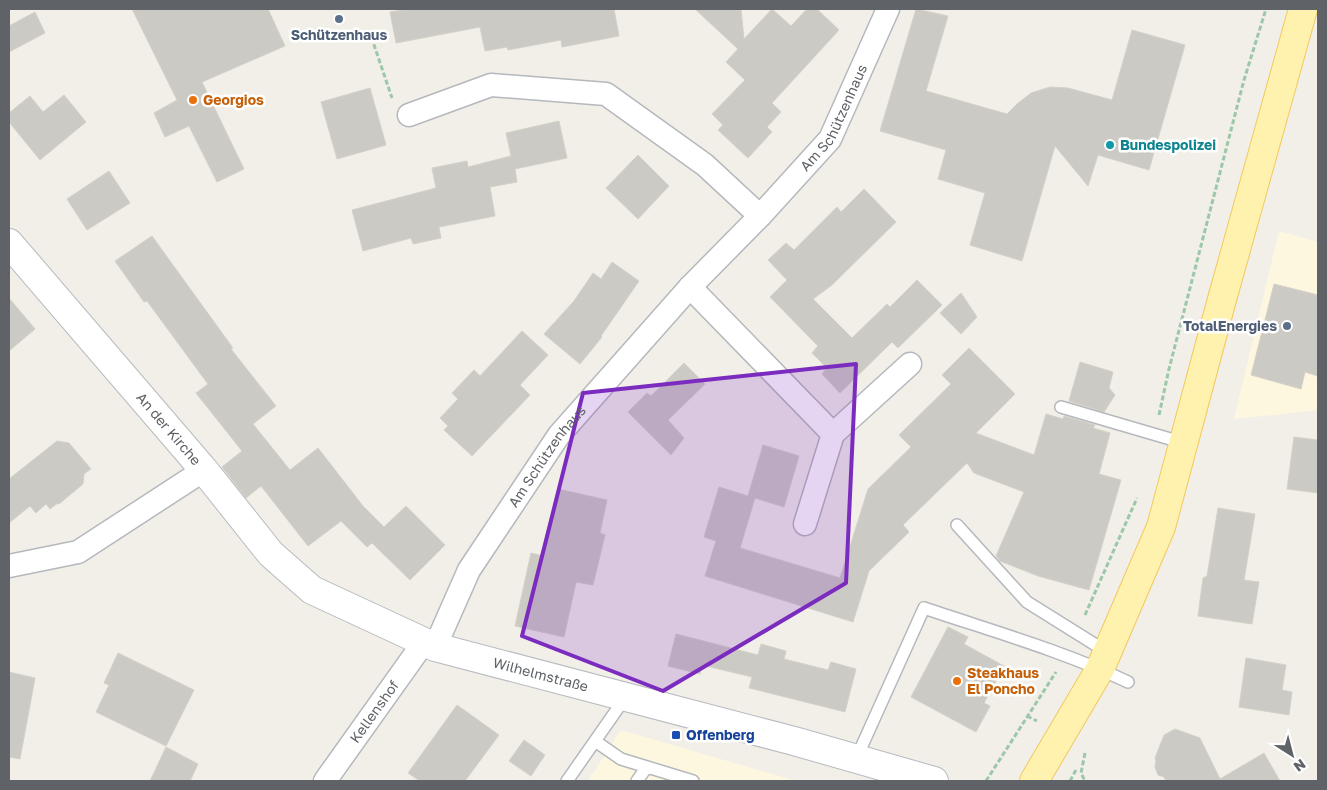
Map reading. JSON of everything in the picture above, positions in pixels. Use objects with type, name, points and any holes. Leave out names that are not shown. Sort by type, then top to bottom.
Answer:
[{"type":"main road","points":[[1034,781],[1103,660],[1161,526],[1303,9]]},
{"type":"street","name":"Am Schützenhaus","points":[[429,644],[469,570],[559,435],[690,287],[760,216],[830,139],[888,9]]},
{"type":"street","points":[[409,115],[491,85],[606,94],[705,165],[760,216]]},
{"type":"street","name":"An der Kirche","points":[[9,243],[204,470],[78,552],[9,566]]},
{"type":"street","points":[[690,287],[833,434]]},
{"type":"street","points":[[805,524],[833,434],[910,364]]},
{"type":"street","name":"Wilhelmstraße","points":[[204,470],[271,554],[312,590],[429,644],[794,740],[934,781]]},
{"type":"street","name":"Kellenshof","points":[[325,781],[429,644]]},
{"type":"lane","points":[[1061,407],[1184,443]]},
{"type":"lane","points":[[957,525],[1027,602],[1077,633],[1128,682]]},
{"type":"lane","points":[[856,759],[924,608],[1066,656],[1103,660]]},
{"type":"lane","points":[[567,781],[626,696]]},
{"type":"lane","points":[[595,741],[621,759],[693,781]]},
{"type":"lane","points":[[637,781],[646,768]]},
{"type":"path","points":[[1156,435],[1169,369],[1241,89],[1266,9]]},
{"type":"path","points":[[369,30],[395,107],[409,115]]},
{"type":"path","points":[[1077,633],[1141,491]]},
{"type":"path","points":[[986,781],[1066,656]]},
{"type":"path","points":[[1085,752],[1081,773],[1086,781]]},
{"type":"highlighted area","points":[[856,364],[846,583],[663,691],[522,636],[583,393]]},
{"type":"shaded area","name":"TotalEnergies","points":[[1279,231],[1318,242],[1318,410],[1234,419]]},
{"type":"shaded area","points":[[621,730],[796,781],[588,781]]},
{"type":"building","name":"Georgios","points":[[132,9],[268,9],[285,46],[202,82],[244,169],[217,182],[189,126],[165,137],[154,113],[177,100]]},
{"type":"building","points":[[409,9],[614,9],[619,36],[562,47],[561,40],[508,50],[507,47],[485,51],[480,27],[396,43],[390,12]]},
{"type":"building","points":[[695,9],[741,9],[744,39],[772,9],[791,26],[807,9],[817,9],[839,30],[772,103],[781,112],[767,127],[772,132],[748,158],[718,130],[723,125],[712,114],[745,80],[726,62],[738,49]]},
{"type":"building","name":"Bundespolizei","points":[[916,9],[948,16],[926,91],[1007,114],[1031,93],[1050,87],[1068,88],[1112,100],[1132,30],[1185,45],[1149,170],[1098,155],[1088,186],[1055,146],[1022,261],[970,245],[985,193],[938,179],[946,150],[880,131]]},
{"type":"building","points":[[35,12],[45,33],[9,52],[9,26]]},
{"type":"building","points":[[370,88],[386,145],[337,159],[321,102]]},
{"type":"building","points":[[64,95],[86,122],[40,160],[9,122],[9,113],[30,96],[43,112]]},
{"type":"building","points":[[559,121],[567,158],[515,169],[517,182],[490,187],[495,216],[439,227],[441,238],[413,244],[411,238],[363,251],[352,210],[436,188],[432,168],[467,161],[468,167],[511,156],[506,133]]},
{"type":"building","points":[[638,155],[669,186],[638,219],[606,188]]},
{"type":"building","points":[[109,171],[130,203],[87,230],[67,199]]},
{"type":"building","points":[[864,189],[896,222],[832,285],[813,299],[852,338],[887,304],[890,307],[917,280],[942,305],[898,348],[892,342],[840,393],[822,374],[827,368],[812,353],[818,346],[770,297],[787,280],[768,260],[786,243],[794,250],[837,207],[841,212]]},
{"type":"building","points":[[152,236],[233,348],[231,349],[276,406],[253,424],[290,470],[318,448],[363,506],[384,527],[406,506],[445,545],[410,580],[372,543],[367,547],[341,521],[308,546],[261,486],[246,498],[222,467],[242,451],[196,393],[208,384],[147,301],[144,302],[115,261]]},
{"type":"building","points":[[612,262],[639,281],[602,337],[580,364],[544,334],[574,301],[593,273],[601,279]]},
{"type":"building","points":[[1274,284],[1318,295],[1318,376],[1305,372],[1301,389],[1251,375]]},
{"type":"building","points":[[961,293],[977,317],[961,334],[940,313]]},
{"type":"building","points":[[9,298],[35,329],[9,351]]},
{"type":"building","points":[[522,331],[548,355],[520,385],[530,395],[472,456],[444,430],[448,426],[440,418],[458,399],[452,393],[474,370],[480,376]]},
{"type":"building","points":[[969,348],[1015,394],[976,433],[1034,455],[1046,414],[1063,419],[1064,416],[1095,425],[1093,428],[1110,433],[1099,474],[1121,480],[1089,590],[1038,576],[1000,561],[996,556],[1024,492],[974,473],[967,463],[903,525],[909,532],[869,571],[853,622],[705,576],[716,541],[704,537],[719,487],[748,496],[763,445],[799,456],[784,507],[755,498],[740,548],[840,578],[868,489],[911,447],[899,435],[951,384],[942,375]]},
{"type":"building","points":[[1080,362],[1113,372],[1109,388],[1115,395],[1104,412],[1069,401]]},
{"type":"building","points":[[684,363],[705,384],[668,420],[684,438],[671,455],[628,412],[647,393],[651,396]]},
{"type":"building","points":[[1294,437],[1318,440],[1318,493],[1287,489]]},
{"type":"building","points":[[57,441],[69,443],[91,469],[84,474],[83,484],[50,509],[46,504],[36,513],[30,506],[9,523],[9,479]]},
{"type":"building","points":[[558,489],[607,500],[600,533],[605,535],[593,585],[576,582],[564,637],[515,626],[531,553],[543,556]]},
{"type":"building","points":[[1218,508],[1255,514],[1244,580],[1259,582],[1252,624],[1198,616],[1203,578],[1207,576]]},
{"type":"building","name":"Steakhaus El Poncho","points":[[948,627],[968,637],[964,644],[1004,666],[984,703],[990,706],[976,732],[911,697]]},
{"type":"building","points":[[676,634],[758,655],[761,644],[786,651],[784,659],[828,670],[831,662],[856,669],[845,712],[749,688],[752,677],[702,665],[700,674],[668,666]]},
{"type":"building","points":[[118,653],[194,690],[166,746],[96,712],[109,685],[104,683]]},
{"type":"building","points":[[1246,658],[1286,665],[1282,690],[1292,692],[1289,715],[1239,707]]},
{"type":"building","points":[[9,672],[35,678],[20,759],[9,757]]},
{"type":"building","points":[[457,705],[499,735],[465,781],[420,781],[408,773]]},
{"type":"building","points":[[1175,729],[1200,738],[1220,779],[1264,753],[1280,781],[1166,781],[1164,777],[1158,775],[1155,767],[1155,758],[1164,735]]},
{"type":"building","points":[[524,740],[545,755],[531,776],[509,761]]},
{"type":"building","points":[[166,747],[198,764],[190,781],[150,781]]},
{"type":"place","name":"Schützenhaus","points":[[339,19]]},
{"type":"place","name":"Georgios","points":[[193,100]]},
{"type":"place","name":"Bundespolizei","points":[[1110,145]]},
{"type":"place","name":"TotalEnergies","points":[[1287,326]]},
{"type":"place","name":"Steakhaus El Poncho","points":[[957,681]]},
{"type":"place","name":"Offenberg","points":[[676,735]]}]
